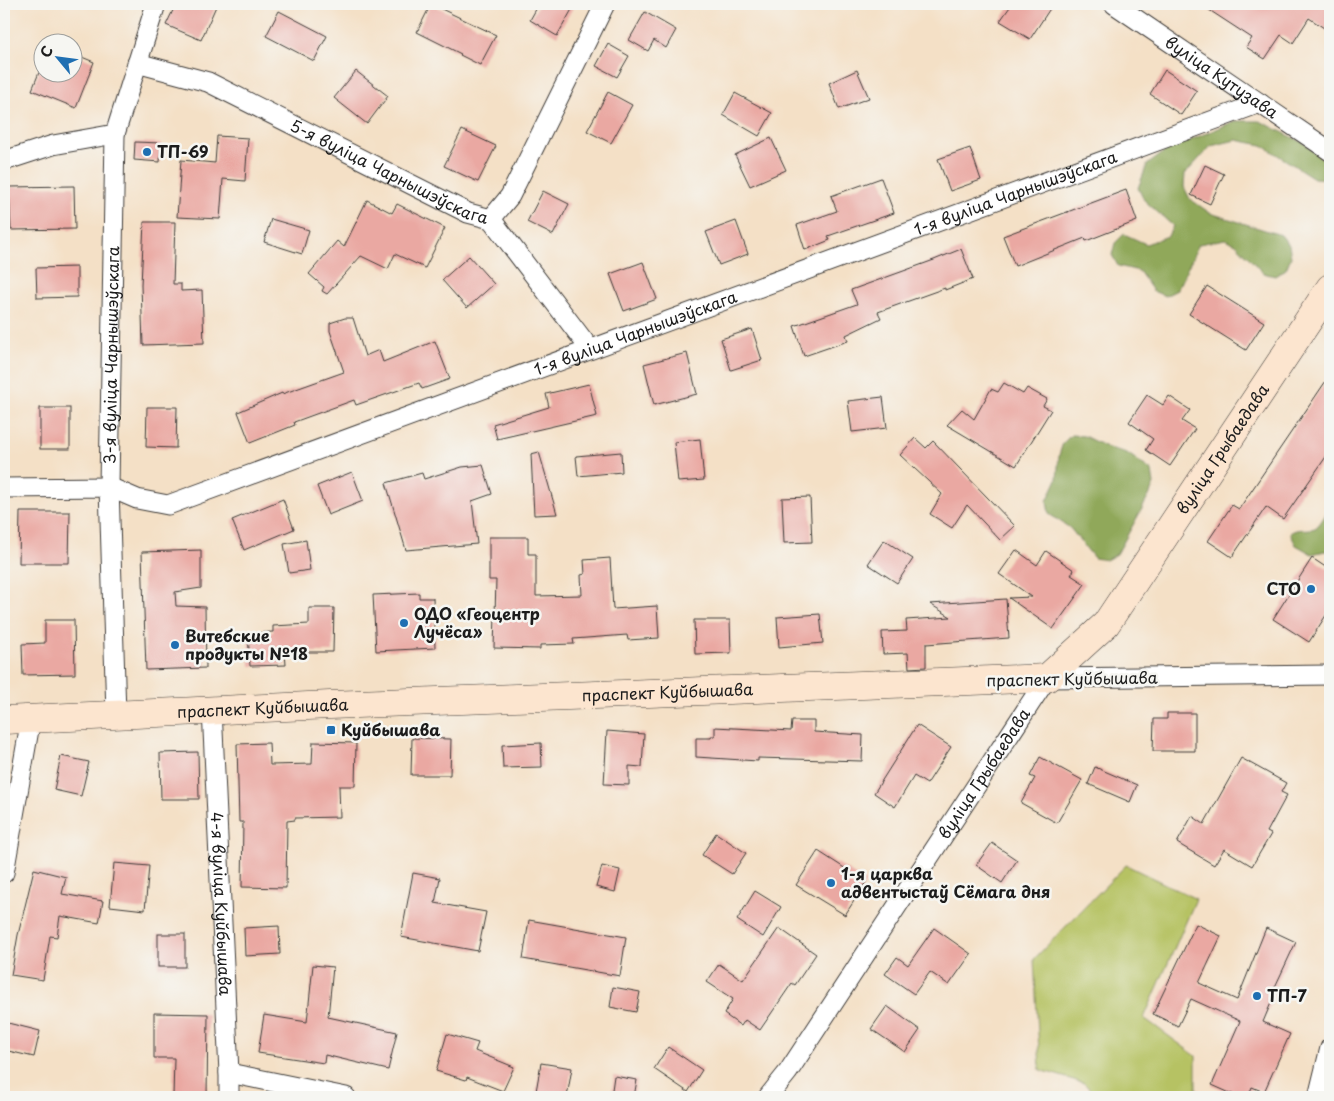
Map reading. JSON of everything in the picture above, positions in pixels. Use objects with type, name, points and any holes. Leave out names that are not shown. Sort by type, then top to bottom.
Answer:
[{"type":"street","name":"3-я вуліца Чарнышэўскага","points":[[116,714],[109,487],[115,134],[156,4]]},
{"type":"street","points":[[491,219],[510,196],[605,4]]},
{"type":"street","name":"вуліца Кутузава","points":[[1114,4],[1330,151]]},
{"type":"street","name":"5-я вуліца Чарнышэўскага","points":[[137,63],[208,82],[468,213],[491,219],[590,349]]},
{"type":"street","name":"1-я вуліца Чарнышэўскага","points":[[4,488],[109,487],[137,499],[168,505],[1260,103]]},
{"type":"street","points":[[4,161],[53,145],[115,134]]},
{"type":"street","name":"вуліца Грыбаедава","points":[[768,1097],[788,1072],[1047,678],[1106,624],[1330,288]]},
{"type":"street","name":"праспект Куйбышава","points":[[4,720],[212,710],[1047,678],[1330,675]]},
{"type":"street","name":"4-я вуліца Куйбышава","points":[[212,710],[229,1097]]},
{"type":"street","points":[[4,873],[31,718]]},
{"type":"street","points":[[1318,1097],[1330,1048]]},
{"type":"street","points":[[229,1073],[346,1097]]},
{"type":"green space","points":[[1235,121],[1260,121],[1304,143],[1330,165],[1327,179],[1314,178],[1262,145],[1236,140],[1211,146],[1185,174],[1184,187],[1190,199],[1210,213],[1281,235],[1289,245],[1291,257],[1286,269],[1275,276],[1263,273],[1236,244],[1225,239],[1199,244],[1177,290],[1165,296],[1153,291],[1139,271],[1118,266],[1112,255],[1115,243],[1124,234],[1146,244],[1168,236],[1173,226],[1144,200],[1138,188],[1147,165],[1167,150]]},
{"type":"green space","points":[[1071,435],[1084,436],[1108,448],[1127,453],[1152,471],[1154,484],[1149,496],[1117,554],[1106,560],[1094,558],[1070,528],[1049,514],[1047,501],[1057,479],[1059,455],[1063,443]]},
{"type":"green space","points":[[1330,507],[1330,551],[1312,554],[1296,545],[1290,533],[1296,530],[1315,528]]},
{"type":"green space","points":[[1126,865],[1196,899],[1144,1018],[1196,1056],[1196,1088],[1206,1097],[1097,1097],[1084,1083],[1040,1070],[1034,959]]},
{"type":"building","points":[[176,4],[217,4],[201,40],[166,25]]},
{"type":"building","points":[[431,4],[496,35],[480,65],[417,32]]},
{"type":"building","points":[[539,4],[575,4],[557,36],[530,20]]},
{"type":"building","points":[[1012,4],[1053,4],[1030,39],[1000,21]]},
{"type":"building","points":[[1200,4],[1330,4],[1330,32],[1309,18],[1293,43],[1281,35],[1265,59],[1246,47],[1252,38]]},
{"type":"building","points":[[279,11],[327,36],[314,61],[266,36]]},
{"type":"building","points":[[645,12],[676,30],[666,48],[654,40],[648,51],[629,40]]},
{"type":"building","points":[[608,44],[629,56],[617,77],[596,66]]},
{"type":"building","points":[[82,57],[94,62],[76,108],[32,90],[35,82],[82,82]]},
{"type":"building","points":[[857,70],[869,98],[839,109],[829,83]]},
{"type":"building","points":[[1165,70],[1197,91],[1181,115],[1150,94]]},
{"type":"building","points":[[356,71],[388,96],[367,124],[334,98]]},
{"type":"building","points":[[608,92],[632,105],[611,143],[587,131]]},
{"type":"building","points":[[735,93],[772,113],[759,136],[723,115]]},
{"type":"building","points":[[462,130],[496,146],[478,182],[444,166]]},
{"type":"building","points":[[217,136],[248,138],[245,181],[223,179],[220,219],[177,217],[181,160],[215,163]]},
{"type":"building","points":[[771,138],[786,170],[750,186],[735,155]]},
{"type":"building","name":"ТП-69","points":[[135,142],[161,143],[160,162],[134,160]]},
{"type":"building","points":[[970,148],[981,180],[950,191],[938,159]]},
{"type":"building","points":[[1205,165],[1224,174],[1210,204],[1191,195]]},
{"type":"building","points":[[881,178],[894,213],[828,236],[830,240],[805,250],[797,225],[837,211],[831,196]]},
{"type":"building","points":[[74,186],[75,229],[11,230],[9,187]]},
{"type":"building","points":[[1126,190],[1137,221],[1086,241],[1085,238],[1015,266],[1003,236]]},
{"type":"building","points":[[543,191],[569,204],[553,235],[527,222]]},
{"type":"building","points":[[367,200],[392,213],[397,204],[445,228],[425,268],[395,254],[388,269],[361,256],[327,294],[322,291],[324,287],[309,274],[337,241],[344,247]]},
{"type":"building","points":[[271,219],[309,230],[302,254],[264,242]]},
{"type":"building","points":[[736,221],[748,254],[719,265],[706,232]]},
{"type":"building","points":[[144,222],[175,222],[173,284],[181,284],[181,291],[202,290],[204,343],[143,345],[141,285]]},
{"type":"building","points":[[961,249],[973,279],[878,312],[881,318],[846,335],[848,341],[804,356],[794,326],[857,304],[851,290]]},
{"type":"building","points":[[469,256],[494,284],[467,308],[442,280]]},
{"type":"building","points":[[643,262],[657,299],[624,311],[610,274]]},
{"type":"building","points":[[77,267],[77,297],[37,298],[36,268]]},
{"type":"building","points":[[1207,286],[1264,322],[1246,350],[1189,314]]},
{"type":"building","points":[[345,318],[353,318],[365,356],[379,350],[383,362],[435,341],[450,379],[422,389],[419,383],[356,405],[354,400],[294,422],[295,425],[250,443],[238,412],[282,393],[344,372],[330,331],[330,323]]},
{"type":"building","points":[[752,329],[762,360],[731,370],[721,339]]},
{"type":"building","points":[[687,353],[697,394],[654,405],[644,364]]},
{"type":"building","points":[[1330,375],[1330,451],[1283,519],[1266,507],[1232,557],[1208,541],[1232,505],[1239,509]]},
{"type":"building","points":[[1004,383],[1023,394],[1027,388],[1047,399],[1043,406],[1051,410],[1016,466],[947,425],[962,409],[974,419],[991,389],[998,392]]},
{"type":"building","points":[[589,384],[597,416],[497,439],[493,424],[549,407],[546,394]]},
{"type":"building","points":[[1147,395],[1163,405],[1169,396],[1190,410],[1182,421],[1195,429],[1170,466],[1146,450],[1153,439],[1129,422]]},
{"type":"building","points":[[883,397],[887,428],[852,432],[848,401]]},
{"type":"building","points":[[147,407],[177,407],[176,448],[146,447]]},
{"type":"building","points":[[40,408],[70,408],[70,449],[40,449]]},
{"type":"building","points":[[915,438],[926,448],[933,441],[1015,526],[1000,540],[967,505],[952,528],[930,514],[942,494],[900,455]]},
{"type":"building","points":[[700,439],[704,480],[678,482],[674,442]]},
{"type":"building","points":[[539,452],[557,514],[534,515],[531,454]]},
{"type":"building","points":[[621,452],[622,472],[578,476],[576,456]]},
{"type":"building","points":[[483,465],[492,494],[472,501],[477,544],[406,550],[386,483],[422,473],[424,479],[462,467]]},
{"type":"building","points":[[352,472],[363,501],[328,515],[317,486]]},
{"type":"building","points":[[810,497],[812,542],[784,543],[782,498]]},
{"type":"building","points":[[283,499],[294,529],[244,550],[232,520]]},
{"type":"building","points":[[20,512],[70,512],[69,563],[19,563]]},
{"type":"building","points":[[489,537],[528,537],[528,554],[536,554],[536,596],[582,595],[581,575],[585,574],[584,560],[610,558],[613,609],[657,606],[659,638],[628,640],[627,635],[573,639],[574,644],[540,645],[540,649],[494,648],[496,580],[489,580]]},
{"type":"building","points":[[306,540],[310,570],[289,573],[284,544]]},
{"type":"building","points":[[884,540],[913,559],[897,583],[868,564]]},
{"type":"building","points":[[201,550],[201,588],[175,592],[176,606],[205,607],[206,668],[146,670],[142,552]]},
{"type":"building","points":[[1016,550],[1037,565],[1046,551],[1074,570],[1071,575],[1085,584],[1053,629],[1009,598],[1032,597],[999,574]]},
{"type":"building","name":"СТО","points":[[1312,558],[1330,570],[1330,609],[1309,642],[1273,619]]},
{"type":"building","name":"ОДО «Геоцентр Лучёса»","points":[[419,593],[419,598],[433,598],[435,648],[376,651],[373,595]]},
{"type":"building","points":[[1006,599],[1009,638],[926,644],[926,667],[909,668],[908,653],[883,654],[882,632],[907,631],[906,620],[951,617],[930,604]]},
{"type":"building","points":[[309,608],[334,608],[333,652],[285,652],[286,665],[250,666],[248,633],[273,632],[273,626],[309,624]]},
{"type":"building","points":[[820,614],[823,643],[779,647],[777,617]]},
{"type":"building","points":[[45,620],[74,620],[75,674],[23,675],[22,644],[45,643]]},
{"type":"building","points":[[694,620],[730,620],[731,653],[695,654]]},
{"type":"building","points":[[1167,713],[1195,713],[1195,751],[1153,751],[1154,719],[1167,719]]},
{"type":"building","points":[[792,721],[814,721],[814,732],[863,735],[862,761],[758,758],[758,761],[696,757],[696,738],[711,738],[711,736],[715,736],[715,727],[791,731]]},
{"type":"building","points":[[917,725],[951,747],[927,784],[914,776],[895,807],[874,793]]},
{"type":"building","points":[[607,731],[644,734],[642,767],[629,766],[629,785],[604,784]]},
{"type":"building","points":[[412,738],[451,739],[450,775],[411,775]]},
{"type":"building","points":[[313,742],[356,743],[355,786],[339,786],[340,817],[295,818],[295,820],[287,821],[286,888],[242,887],[243,822],[239,822],[237,744],[269,743],[270,765],[312,764]]},
{"type":"building","points":[[541,743],[542,767],[503,768],[502,745]]},
{"type":"building","points":[[198,752],[199,799],[161,799],[160,753]]},
{"type":"building","points":[[61,756],[89,762],[81,796],[54,790]]},
{"type":"building","points":[[1040,757],[1082,780],[1057,823],[1021,803],[1035,778],[1030,776]]},
{"type":"building","points":[[1241,758],[1286,783],[1281,792],[1287,795],[1267,832],[1271,834],[1252,866],[1224,849],[1214,865],[1177,843],[1192,816],[1204,824]]},
{"type":"building","points":[[1095,767],[1137,785],[1130,802],[1088,784]]},
{"type":"building","points":[[716,833],[746,853],[732,874],[702,855]]},
{"type":"building","points":[[992,843],[1017,860],[1002,883],[976,865]]},
{"type":"building","name":"1-я царква адвентыстаў Сёмага дня","points":[[818,851],[866,882],[845,915],[796,885]]},
{"type":"building","points":[[114,863],[149,866],[145,910],[110,906]]},
{"type":"building","points":[[602,866],[620,870],[615,892],[596,887]]},
{"type":"building","points":[[34,869],[66,877],[62,894],[103,901],[99,923],[60,916],[57,937],[50,936],[43,980],[11,975],[18,935]]},
{"type":"building","points":[[413,873],[440,878],[435,903],[486,912],[478,951],[401,937]]},
{"type":"building","points":[[755,891],[781,907],[763,937],[737,920]]},
{"type":"building","points":[[529,920],[626,937],[620,976],[523,959]]},
{"type":"building","points":[[1196,924],[1221,936],[1199,983],[1237,1000],[1266,928],[1296,942],[1274,989],[1276,991],[1263,1022],[1290,1034],[1264,1092],[1252,1087],[1248,1097],[1239,1097],[1212,1085],[1240,1021],[1191,999],[1178,1026],[1153,1014]]},
{"type":"building","points":[[279,926],[280,954],[245,956],[244,928]]},
{"type":"building","points":[[779,928],[816,954],[795,985],[792,983],[760,1030],[745,1020],[741,1026],[724,1014],[733,999],[707,982],[719,964],[743,980]]},
{"type":"building","points":[[934,928],[971,954],[949,985],[930,972],[914,994],[885,974],[897,957],[908,965]]},
{"type":"building","points":[[158,934],[185,934],[185,967],[158,967]]},
{"type":"building","points":[[313,965],[333,967],[328,1017],[397,1032],[388,1070],[325,1055],[324,1063],[258,1053],[264,1015],[307,1022]]},
{"type":"building","points":[[613,987],[640,992],[636,1012],[610,1007]]},
{"type":"building","points":[[887,1006],[920,1030],[905,1052],[871,1029]]},
{"type":"building","points":[[154,1013],[208,1014],[207,1097],[173,1097],[174,1058],[154,1058]]},
{"type":"building","points":[[8,1023],[40,1031],[34,1057],[4,1050]]},
{"type":"building","points":[[447,1034],[478,1043],[475,1051],[514,1067],[503,1091],[467,1077],[466,1080],[436,1071]]},
{"type":"building","points":[[668,1047],[702,1070],[688,1092],[654,1069]]},
{"type":"building","points":[[541,1063],[572,1068],[567,1097],[535,1097]]},
{"type":"building","points":[[614,1076],[637,1080],[634,1097],[611,1097]]},
{"type":"place","name":"ТП-69","points":[[147,152]]},
{"type":"place","name":"СТО","points":[[1311,589]]},
{"type":"place","name":"ОДО «Геоцентр Лучёса»","points":[[404,623]]},
{"type":"place","name":"Витебские продукты №18","points":[[175,645]]},
{"type":"place","name":"Куйбышава","points":[[331,730]]},
{"type":"place","name":"1-я царква адвентыстаў Сёмага дня","points":[[831,883]]},
{"type":"place","name":"ТП-7","points":[[1257,996]]}]
